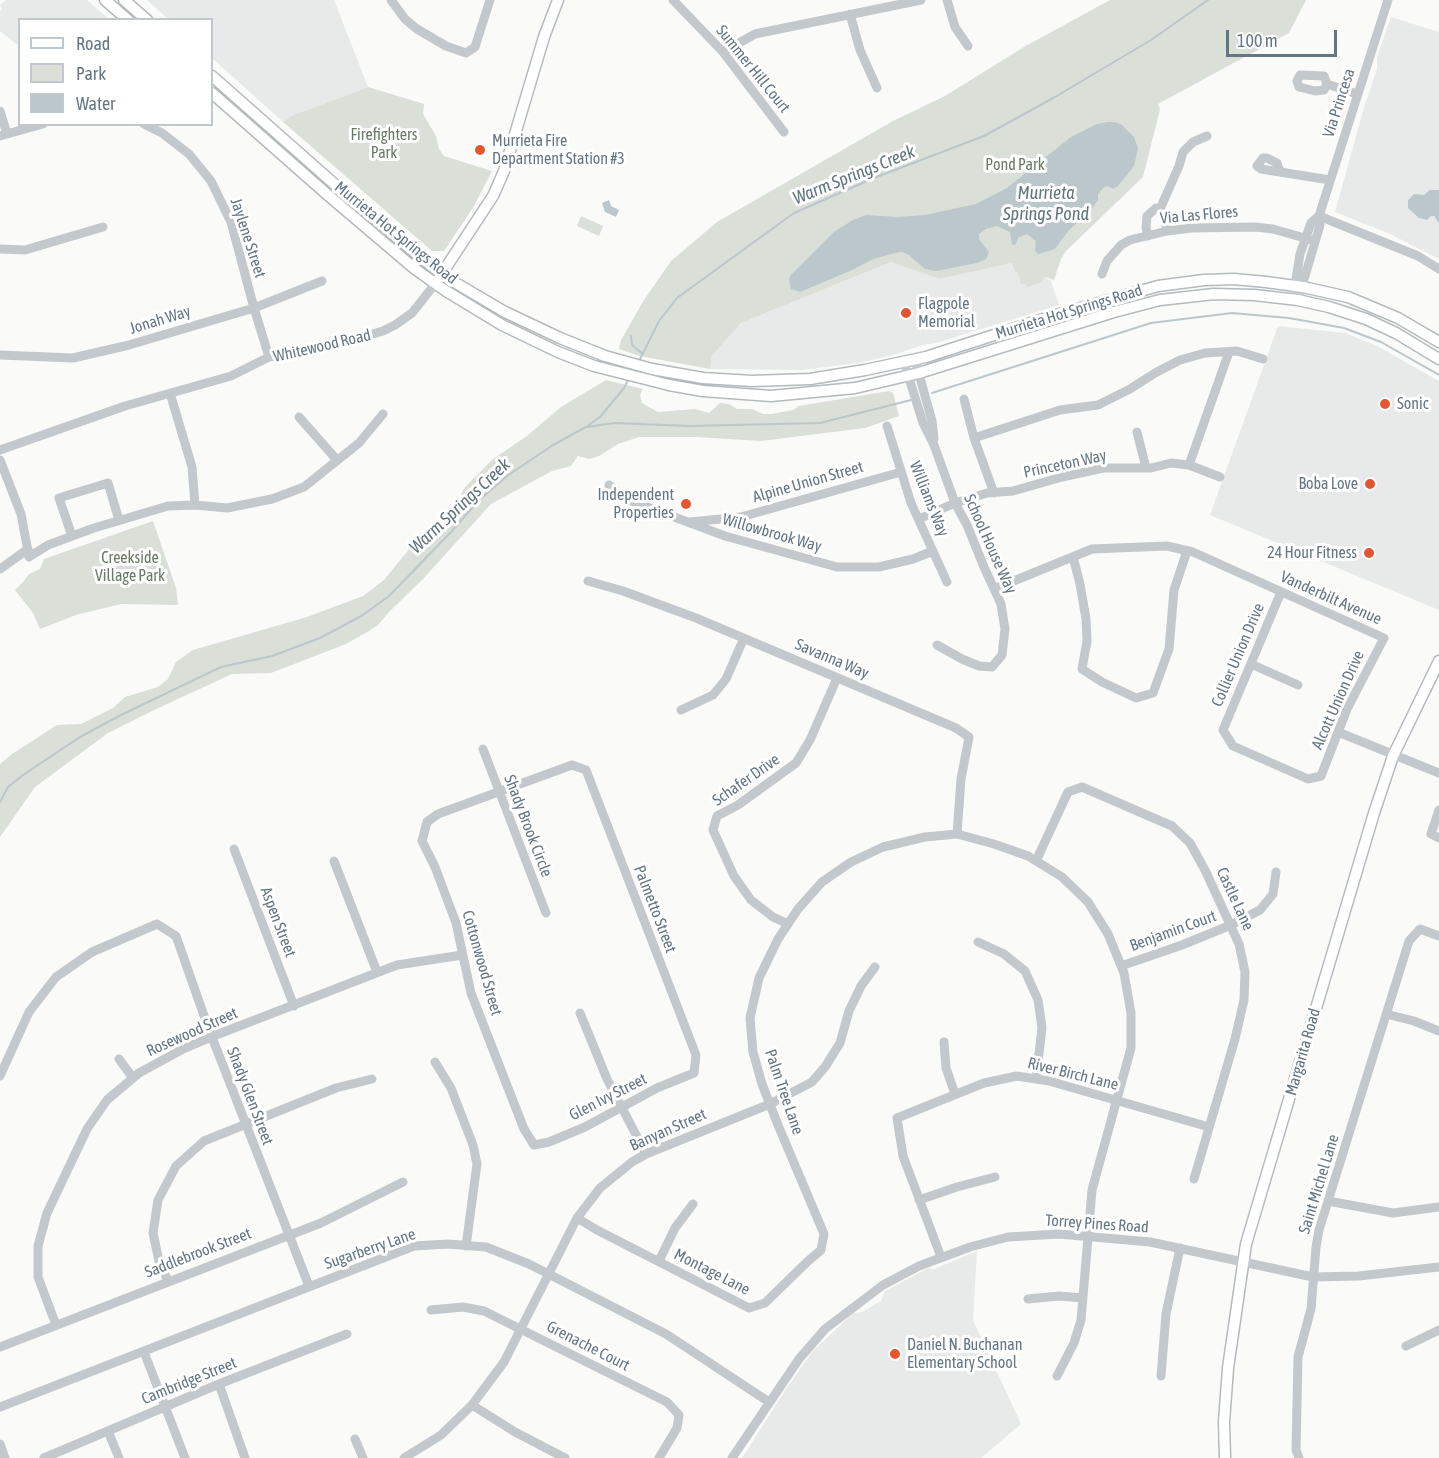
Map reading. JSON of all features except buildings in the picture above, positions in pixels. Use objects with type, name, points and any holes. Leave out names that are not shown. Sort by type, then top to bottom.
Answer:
[{"type":"main road","points":[[105,0],[127,18]]},
{"type":"main road","points":[[124,0],[145,18]]},
{"type":"main road","name":"Whitewood Road","points":[[435,284],[493,196],[501,180],[515,141],[544,37],[558,0]]},
{"type":"main road","name":"Murrieta Hot Springs Road","points":[[213,77],[340,189],[442,273],[481,298],[533,326],[583,348],[651,369],[703,378],[771,381],[810,379],[904,363],[1056,315],[1158,286],[1204,280],[1234,279],[1299,286],[1348,297],[1398,318],[1439,342]]},
{"type":"main road","name":"Murrieta Hot Springs Road","points":[[213,94],[329,196],[435,284],[526,338],[567,356],[644,379],[703,391],[771,396],[855,388],[919,373],[1080,322],[1160,300],[1214,294],[1254,295],[1298,300],[1329,307],[1366,319],[1396,333],[1439,359]]},
{"type":"main road","name":"Margarita Road","points":[[1225,1458],[1224,1422],[1228,1368],[1249,1233],[1345,906],[1393,756],[1439,661]]},
{"type":"street","points":[[391,0],[405,20],[417,29],[446,46],[466,53],[475,47],[490,0]]},
{"type":"street","name":"Summer Hill Court","points":[[673,0],[723,52],[784,132]]},
{"type":"street","points":[[723,52],[755,34],[921,0]]},
{"type":"street","points":[[947,0],[955,27],[968,46]]},
{"type":"street","name":"Via Princesa","points":[[1299,286],[1320,225],[1319,216],[1388,0]]},
{"type":"street","points":[[850,14],[860,50],[877,88]]},
{"type":"street","points":[[1327,84],[1357,94]]},
{"type":"street","points":[[0,111],[3,135],[36,126]]},
{"type":"street","name":"Jaylene Street","points":[[148,126],[162,133],[189,153],[212,181],[231,222],[270,357]]},
{"type":"street","points":[[1160,209],[1183,152],[1193,142],[1207,136]]},
{"type":"street","points":[[1280,172],[1330,180]]},
{"type":"street","points":[[1148,236],[1147,216],[1156,208],[1160,209]]},
{"type":"street","points":[[1160,209],[1164,214],[1167,231]]},
{"type":"street","points":[[1319,216],[1416,255],[1439,269]]},
{"type":"street","name":"Via Princesa","points":[[1298,300],[1305,238],[1311,223],[1319,216]]},
{"type":"street","points":[[0,249],[25,250],[103,227]]},
{"type":"street","name":"Via Las Flores","points":[[1102,274],[1107,261],[1121,245],[1130,240],[1167,231],[1255,227],[1273,229],[1315,241]]},
{"type":"street","name":"Jonah Way","points":[[0,355],[73,358],[129,345],[254,308],[322,281]]},
{"type":"street","name":"Whitewood Road","points":[[0,450],[51,430],[231,376],[270,357],[339,344],[395,325],[412,313],[435,284]]},
{"type":"street","points":[[974,438],[1060,410],[1098,405],[1180,360],[1205,353],[1237,351],[1263,359]]},
{"type":"street","points":[[1190,465],[1230,352]]},
{"type":"street","name":"School House Way","points":[[915,360],[932,421],[934,445]]},
{"type":"street","name":"School House Way","points":[[904,363],[922,423],[934,445],[955,503],[967,525],[1001,604],[1005,629],[1002,655],[993,667],[979,666],[937,645]]},
{"type":"street","points":[[170,393],[192,467],[195,505]]},
{"type":"street","points":[[964,399],[974,438],[994,493]]},
{"type":"street","points":[[0,569],[28,553],[72,536],[168,506],[195,505],[227,508],[272,499],[304,487],[358,443],[383,414]]},
{"type":"street","points":[[299,417],[337,460]]},
{"type":"street","name":"Williams Way","points":[[887,426],[910,503],[947,582]]},
{"type":"street","points":[[1137,432],[1146,468]]},
{"type":"street","points":[[0,460],[21,514],[28,553]]},
{"type":"street","name":"Princeton Way","points":[[919,519],[955,503],[1103,468],[1146,468],[1171,463],[1190,465],[1220,477]]},
{"type":"street","name":"Alpine Union Street","points":[[688,522],[741,517],[901,472]]},
{"type":"street","points":[[72,536],[59,498],[108,483],[120,520]]},
{"type":"street","name":"Willowbrook Way","points":[[609,485],[626,499],[725,536],[837,567],[879,567],[914,559],[933,551]]},
{"type":"street","points":[[0,490],[10,486]]},
{"type":"street","name":"Vanderbilt Avenue","points":[[994,590],[1092,549],[1167,546],[1187,551],[1384,638]]},
{"type":"street","points":[[1072,556],[1086,619],[1087,641],[1082,669],[1102,682],[1136,698],[1153,693],[1169,649],[1174,590],[1187,551]]},
{"type":"street","name":"Savanna Way","points":[[588,581],[623,591],[696,618],[956,728],[969,737],[961,779],[957,834]]},
{"type":"street","name":"Collier Union Drive","points":[[1281,592],[1223,730],[1233,746],[1308,779],[1320,776]]},
{"type":"street","points":[[681,710],[713,695],[726,679],[744,638]]},
{"type":"street","name":"Alcott Union Drive","points":[[1320,776],[1363,676],[1384,638]]},
{"type":"street","points":[[1251,664],[1298,685]]},
{"type":"street","name":"Schafer Drive","points":[[788,924],[752,900],[734,876],[713,830],[717,816],[748,798],[796,763],[810,740],[837,678]]},
{"type":"street","points":[[1338,732],[1439,773]]},
{"type":"street","name":"Shady Brook Circle","points":[[483,749],[546,913]]},
{"type":"street","name":"Palmetto Street","points":[[499,793],[572,765],[586,770],[696,1055],[694,1073]]},
{"type":"street","name":"Castle Lane","points":[[1036,861],[1068,792],[1082,787],[1172,826],[1190,843],[1205,870],[1239,944],[1245,972],[1244,1000],[1235,1039],[1194,1179]]},
{"type":"street","name":"Cottonwood Street","points":[[499,793],[438,814],[427,822],[423,841],[456,923],[471,993],[524,1129],[534,1145]]},
{"type":"street","points":[[1435,836],[1439,810]]},
{"type":"street","name":"Palm Tree Lane","points":[[821,1250],[824,1234],[770,1104],[753,1052],[750,1018],[759,978],[778,939],[798,909],[822,882],[851,862],[883,848],[925,837],[957,834],[1028,856],[1062,877],[1088,902],[1108,934],[1121,966],[1131,1013],[1131,1048],[1092,1190],[1081,1320],[1074,1343],[1057,1376]]},
{"type":"street","name":"Aspen Street","points":[[234,849],[294,1006]]},
{"type":"street","points":[[334,861],[377,972]]},
{"type":"street","name":"Benjamin Court","points":[[1121,966],[1182,945],[1231,925],[1260,910],[1272,894],[1276,872]]},
{"type":"street","name":"Shady Glen Street","points":[[0,1076],[28,1012],[56,977],[92,952],[157,924],[176,936],[245,1124],[309,1286]]},
{"type":"street","name":"Saint Michel Lane","points":[[1299,1458],[1296,1450],[1298,1357],[1311,1309],[1316,1247],[1328,1201],[1409,941],[1420,929],[1439,936]]},
{"type":"street","points":[[978,942],[1004,954],[1025,970],[1038,1000],[1042,1028],[1036,1079]]},
{"type":"street","name":"Rosewood Street","points":[[56,1325],[38,1277],[38,1246],[47,1213],[87,1129],[107,1100],[133,1078],[183,1049],[212,1037],[397,965],[462,955]]},
{"type":"street","name":"Banyan Street","points":[[404,1458],[441,1434],[472,1405],[504,1362],[577,1218],[600,1188],[632,1162],[646,1154],[770,1104],[812,1082],[825,1067],[840,1043],[849,1011],[861,986],[875,968]]},
{"type":"street","points":[[580,1013],[607,1079],[646,1154]]},
{"type":"street","points":[[1386,1014],[1414,1021],[1439,1031]]},
{"type":"street","points":[[944,1042],[946,1068],[955,1094]]},
{"type":"street","points":[[119,1059],[133,1078]]},
{"type":"street","points":[[435,1062],[452,1088],[473,1145],[477,1164],[466,1246]]},
{"type":"street","name":"Glen Ivy Street","points":[[534,1145],[549,1142],[622,1108],[657,1088],[694,1073]]},
{"type":"street","name":"River Birch Lane","points":[[919,1200],[903,1156],[897,1118],[984,1083],[1017,1076],[1036,1079],[1209,1127]]},
{"type":"street","points":[[168,1281],[159,1261],[153,1233],[158,1200],[176,1166],[204,1141],[336,1088],[372,1079]]},
{"type":"street","points":[[941,1257],[919,1200],[995,1177]]},
{"type":"street","name":"Saddlebrook Street","points":[[0,1347],[321,1223],[403,1182]]},
{"type":"street","points":[[1328,1201],[1393,1213],[1439,1207]]},
{"type":"street","points":[[659,1261],[675,1228],[693,1204]]},
{"type":"street","name":"Montage Lane","points":[[577,1218],[749,1308],[765,1303],[821,1250]]},
{"type":"street","name":"Torrey Pines Road","points":[[732,1458],[799,1359],[825,1329],[883,1285],[919,1266],[970,1247],[1008,1237],[1059,1234],[1150,1242],[1313,1277],[1359,1276],[1439,1267]]},
{"type":"street","name":"Sugarberry Lane","points":[[0,1407],[414,1246],[448,1244],[486,1247],[529,1264],[666,1334],[769,1402]]},
{"type":"street","points":[[1161,1376],[1166,1314],[1180,1248]]},
{"type":"street","points":[[1028,1299],[1059,1296],[1083,1298]]},
{"type":"street","name":"Grenache Court","points":[[431,1310],[463,1307],[484,1311],[667,1402],[679,1415],[677,1428],[659,1458]]},
{"type":"street","points":[[1406,1346],[1439,1330]]},
{"type":"street","name":"Cambridge Street","points":[[44,1458],[219,1384],[347,1334]]},
{"type":"street","points":[[144,1352],[185,1458]]},
{"type":"street","points":[[219,1384],[245,1458]]},
{"type":"street","points":[[472,1405],[515,1432],[566,1458]]},
{"type":"street","points":[[108,1431],[119,1458]]},
{"type":"street","points":[[355,1439],[363,1458]]},
{"type":"street","points":[[0,1444],[5,1458]]},
{"type":"shaded area","points":[[6,0],[87,0],[108,18],[18,18],[18,45],[0,31],[2,9],[0,5]]},
{"type":"shaded area","points":[[147,0],[334,0],[368,87],[291,116],[283,122],[213,59],[213,18],[167,18]]},
{"type":"shaded area","points":[[1391,17],[1439,32],[1439,259],[1390,234],[1335,212],[1377,69],[1377,57]]},
{"type":"shaded area","points":[[891,262],[939,279],[1016,262],[1041,281],[1045,277],[1051,281],[1059,305],[936,343],[858,363],[802,370],[710,369],[712,356],[741,323]]},
{"type":"shaded area","points":[[1278,326],[1345,333],[1377,346],[1439,381],[1439,610],[1210,515]]},
{"type":"shaded area","points":[[977,1251],[973,1320],[1021,1424],[981,1458],[742,1458],[812,1352],[853,1313],[862,1312],[881,1301],[885,1291],[928,1268],[934,1269]]},
{"type":"green space","name":"Pond Park","points":[[1110,0],[1306,0],[1289,33],[1158,104],[1160,109],[1143,177],[1066,251],[1054,280],[1045,277],[1041,282],[1027,287],[1021,284],[1012,263],[939,279],[891,262],[741,323],[712,356],[710,369],[640,356],[619,349],[621,340],[644,300],[671,261],[717,222],[893,121],[945,96],[1024,47]]},
{"type":"green space","name":"Firefighters Park","points":[[368,87],[424,104],[423,114],[444,156],[492,171],[474,206],[444,251],[432,251],[283,122],[291,116]]},
{"type":"green space","points":[[581,216],[603,226],[599,236],[577,226]]},
{"type":"green space","points":[[606,380],[643,389],[640,395],[642,403],[658,412],[695,409],[709,413],[720,403],[729,404],[737,409],[752,409],[763,414],[772,414],[793,410],[799,406],[889,391],[893,393],[899,416],[865,428],[761,441],[696,437],[639,437],[618,444],[599,456],[589,459],[578,456],[571,466],[552,471],[491,504],[423,579],[378,625],[369,631],[346,644],[271,673],[232,674],[108,733],[35,787],[0,837],[0,764],[12,754],[57,725],[81,724],[113,708],[125,697],[158,687],[168,679],[176,662],[193,650],[307,617],[363,596],[384,580],[410,548],[423,539],[464,497],[461,494],[465,487],[493,459],[527,436],[561,407]]},
{"type":"green space","name":"Creekside Village Park","points":[[153,521],[176,588],[178,605],[121,604],[76,615],[40,629],[33,613],[15,590],[29,574],[40,569],[44,559]]},
{"type":"water","name":"Murrieta Springs Pond","points":[[1108,122],[1122,125],[1134,137],[1138,148],[1134,166],[1118,186],[1113,189],[1108,186],[1104,187],[1091,210],[1068,231],[1055,249],[1038,254],[1035,251],[1036,241],[1027,234],[1019,237],[1015,245],[1012,244],[1010,232],[997,226],[979,234],[979,239],[989,252],[986,259],[977,263],[936,271],[925,269],[902,252],[873,259],[800,292],[791,289],[789,279],[791,275],[834,232],[853,220],[866,215],[898,217],[925,215],[976,204],[1007,188],[1071,137],[1097,124]]},
{"type":"water","points":[[1430,190],[1439,190],[1439,223],[1434,216],[1427,220],[1419,218],[1408,208],[1408,200],[1414,194],[1424,195]]},
{"type":"water","points":[[609,200],[611,206],[619,210],[616,217],[605,212],[602,203]]},
{"type":"waterway","name":"Warm Springs Creek","points":[[638,363],[659,321],[677,298],[794,213],[874,178],[984,136],[1151,40],[1208,0]]},
{"type":"waterway","points":[[932,393],[1151,323],[1232,313],[1289,318],[1344,328],[1381,342],[1439,375]]},
{"type":"waterway","points":[[631,336],[632,345],[643,354]]},
{"type":"waterway","name":"Warm Springs Creek","points":[[0,802],[8,787],[23,775],[80,737],[119,716],[221,667],[272,656],[320,638],[363,615],[389,596],[479,500],[507,476],[600,417],[624,388],[629,378]]},
{"type":"waterway","points":[[587,427],[614,423],[690,426],[820,423],[911,400]]},
{"type":"place","name":"Murrieta Fire Department Station #3","points":[[480,150]]},
{"type":"place","name":"Flagpole Memorial","points":[[906,313]]},
{"type":"place","name":"Sonic","points":[[1385,404]]},
{"type":"place","name":"Boba Love","points":[[1370,484]]},
{"type":"place","name":"Independent Properties","points":[[686,504]]},
{"type":"place","name":"24 Hour Fitness","points":[[1369,553]]},
{"type":"place","name":"Daniel N. Buchanan Elementary School","points":[[895,1354]]}]
